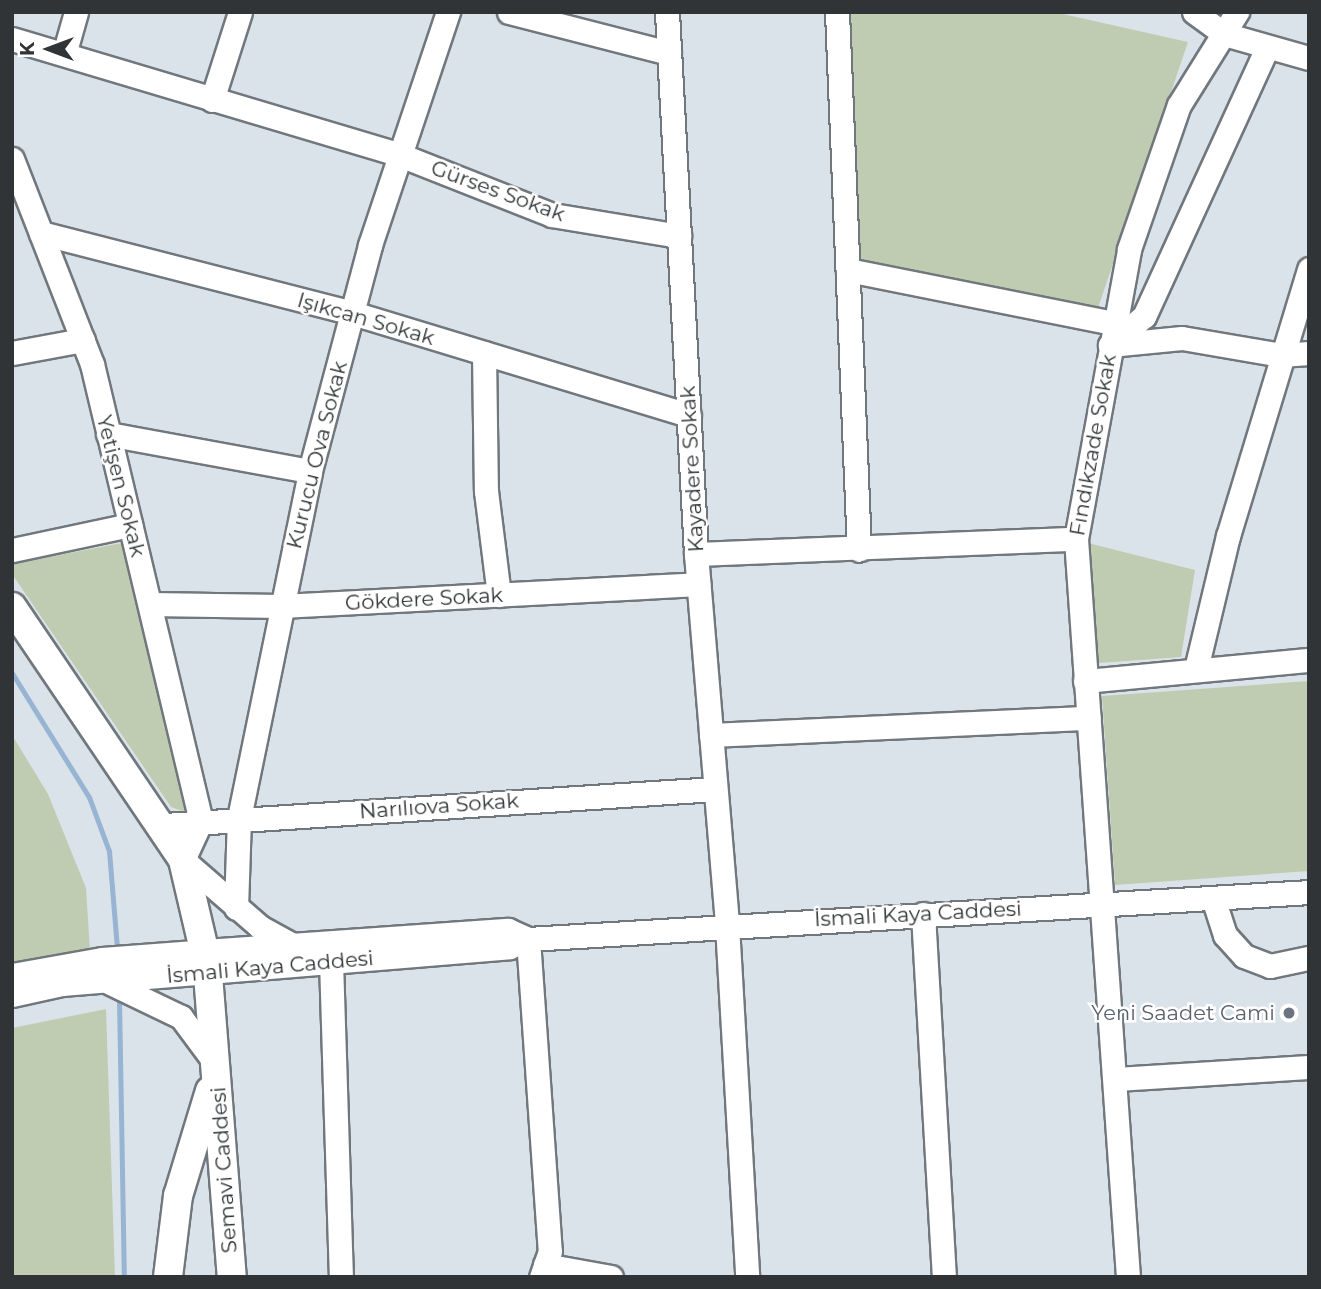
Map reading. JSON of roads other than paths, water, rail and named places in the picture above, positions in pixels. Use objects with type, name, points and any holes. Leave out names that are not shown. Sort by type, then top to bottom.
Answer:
[{"type":"main road","name":"Semavi Caddesi","points":[[12,607],[164,825],[183,860],[206,962],[232,1277]]},
{"type":"main road","name":"Semavi Caddesi","points":[[167,1277],[178,1196],[199,1138],[216,1064]]},
{"type":"street","points":[[65,51],[76,12]]},
{"type":"street","points":[[212,100],[240,12]]},
{"type":"street","name":"Kurucu Ova Sokak","points":[[236,908],[239,818],[310,471],[400,155],[448,12]]},
{"type":"street","points":[[509,12],[669,53]]},
{"type":"street","name":"Kayadere Sokak","points":[[667,12],[696,554],[727,925],[747,1277]]},
{"type":"street","points":[[837,12],[859,550]]},
{"type":"street","points":[[1194,12],[1224,34],[1266,50],[1309,58]]},
{"type":"street","name":"Fındıkzade Sokak","points":[[1128,1277],[1105,903],[1085,681],[1076,539],[1129,249],[1179,105],[1237,12]]},
{"type":"street","name":"Gürses Sokak","points":[[12,39],[65,51],[212,100],[400,155],[552,215],[679,236]]},
{"type":"street","points":[[1112,334],[1144,316],[1266,50]]},
{"type":"street","name":"Yetişen Sokak","points":[[12,159],[83,340],[150,604],[201,821]]},
{"type":"street","name":"Işıkcan Sokak","points":[[41,233],[354,313],[689,415]]},
{"type":"street","points":[[1196,669],[1228,536],[1309,269]]},
{"type":"street","points":[[848,270],[1112,334],[1182,338],[1281,355],[1309,353]]},
{"type":"street","points":[[12,353],[83,340]]},
{"type":"street","points":[[484,353],[486,491],[499,595]]},
{"type":"street","points":[[108,434],[310,471]]},
{"type":"street","points":[[12,550],[130,525]]},
{"type":"street","points":[[696,554],[859,550],[1076,539]]},
{"type":"street","name":"Gökdere Sokak","points":[[150,604],[281,606],[698,584]]},
{"type":"street","points":[[1085,681],[1309,660]]},
{"type":"street","points":[[711,735],[1089,718]]},
{"type":"street","name":"Narılıova Sokak","points":[[164,825],[715,789]]},
{"type":"street","points":[[201,821],[183,860],[236,908],[293,945]]},
{"type":"street","name":"İsmali Kaya Caddesi","points":[[12,975],[102,959],[331,961],[509,947],[528,939],[1309,892]]},
{"type":"street","points":[[1213,898],[1225,935],[1244,956],[1270,966],[1309,958]]},
{"type":"street","points":[[923,914],[944,1277]]},
{"type":"street","name":"İsmali Kaya Caddesi","points":[[12,995],[103,981],[293,945],[508,930],[528,939]]},
{"type":"street","points":[[528,939],[550,1251],[543,1271],[611,1277]]},
{"type":"street","points":[[331,961],[341,1277]]},
{"type":"street","points":[[103,981],[181,1017],[216,1064]]},
{"type":"street","points":[[1116,1079],[1309,1067]]},
{"type":"waterway","points":[[12,673],[89,797],[109,851],[117,949]]},
{"type":"waterway","points":[[119,999],[124,1277]]},
{"type":"place","name":"Yeni Saadet Cami","points":[[1289,1013]]}]
